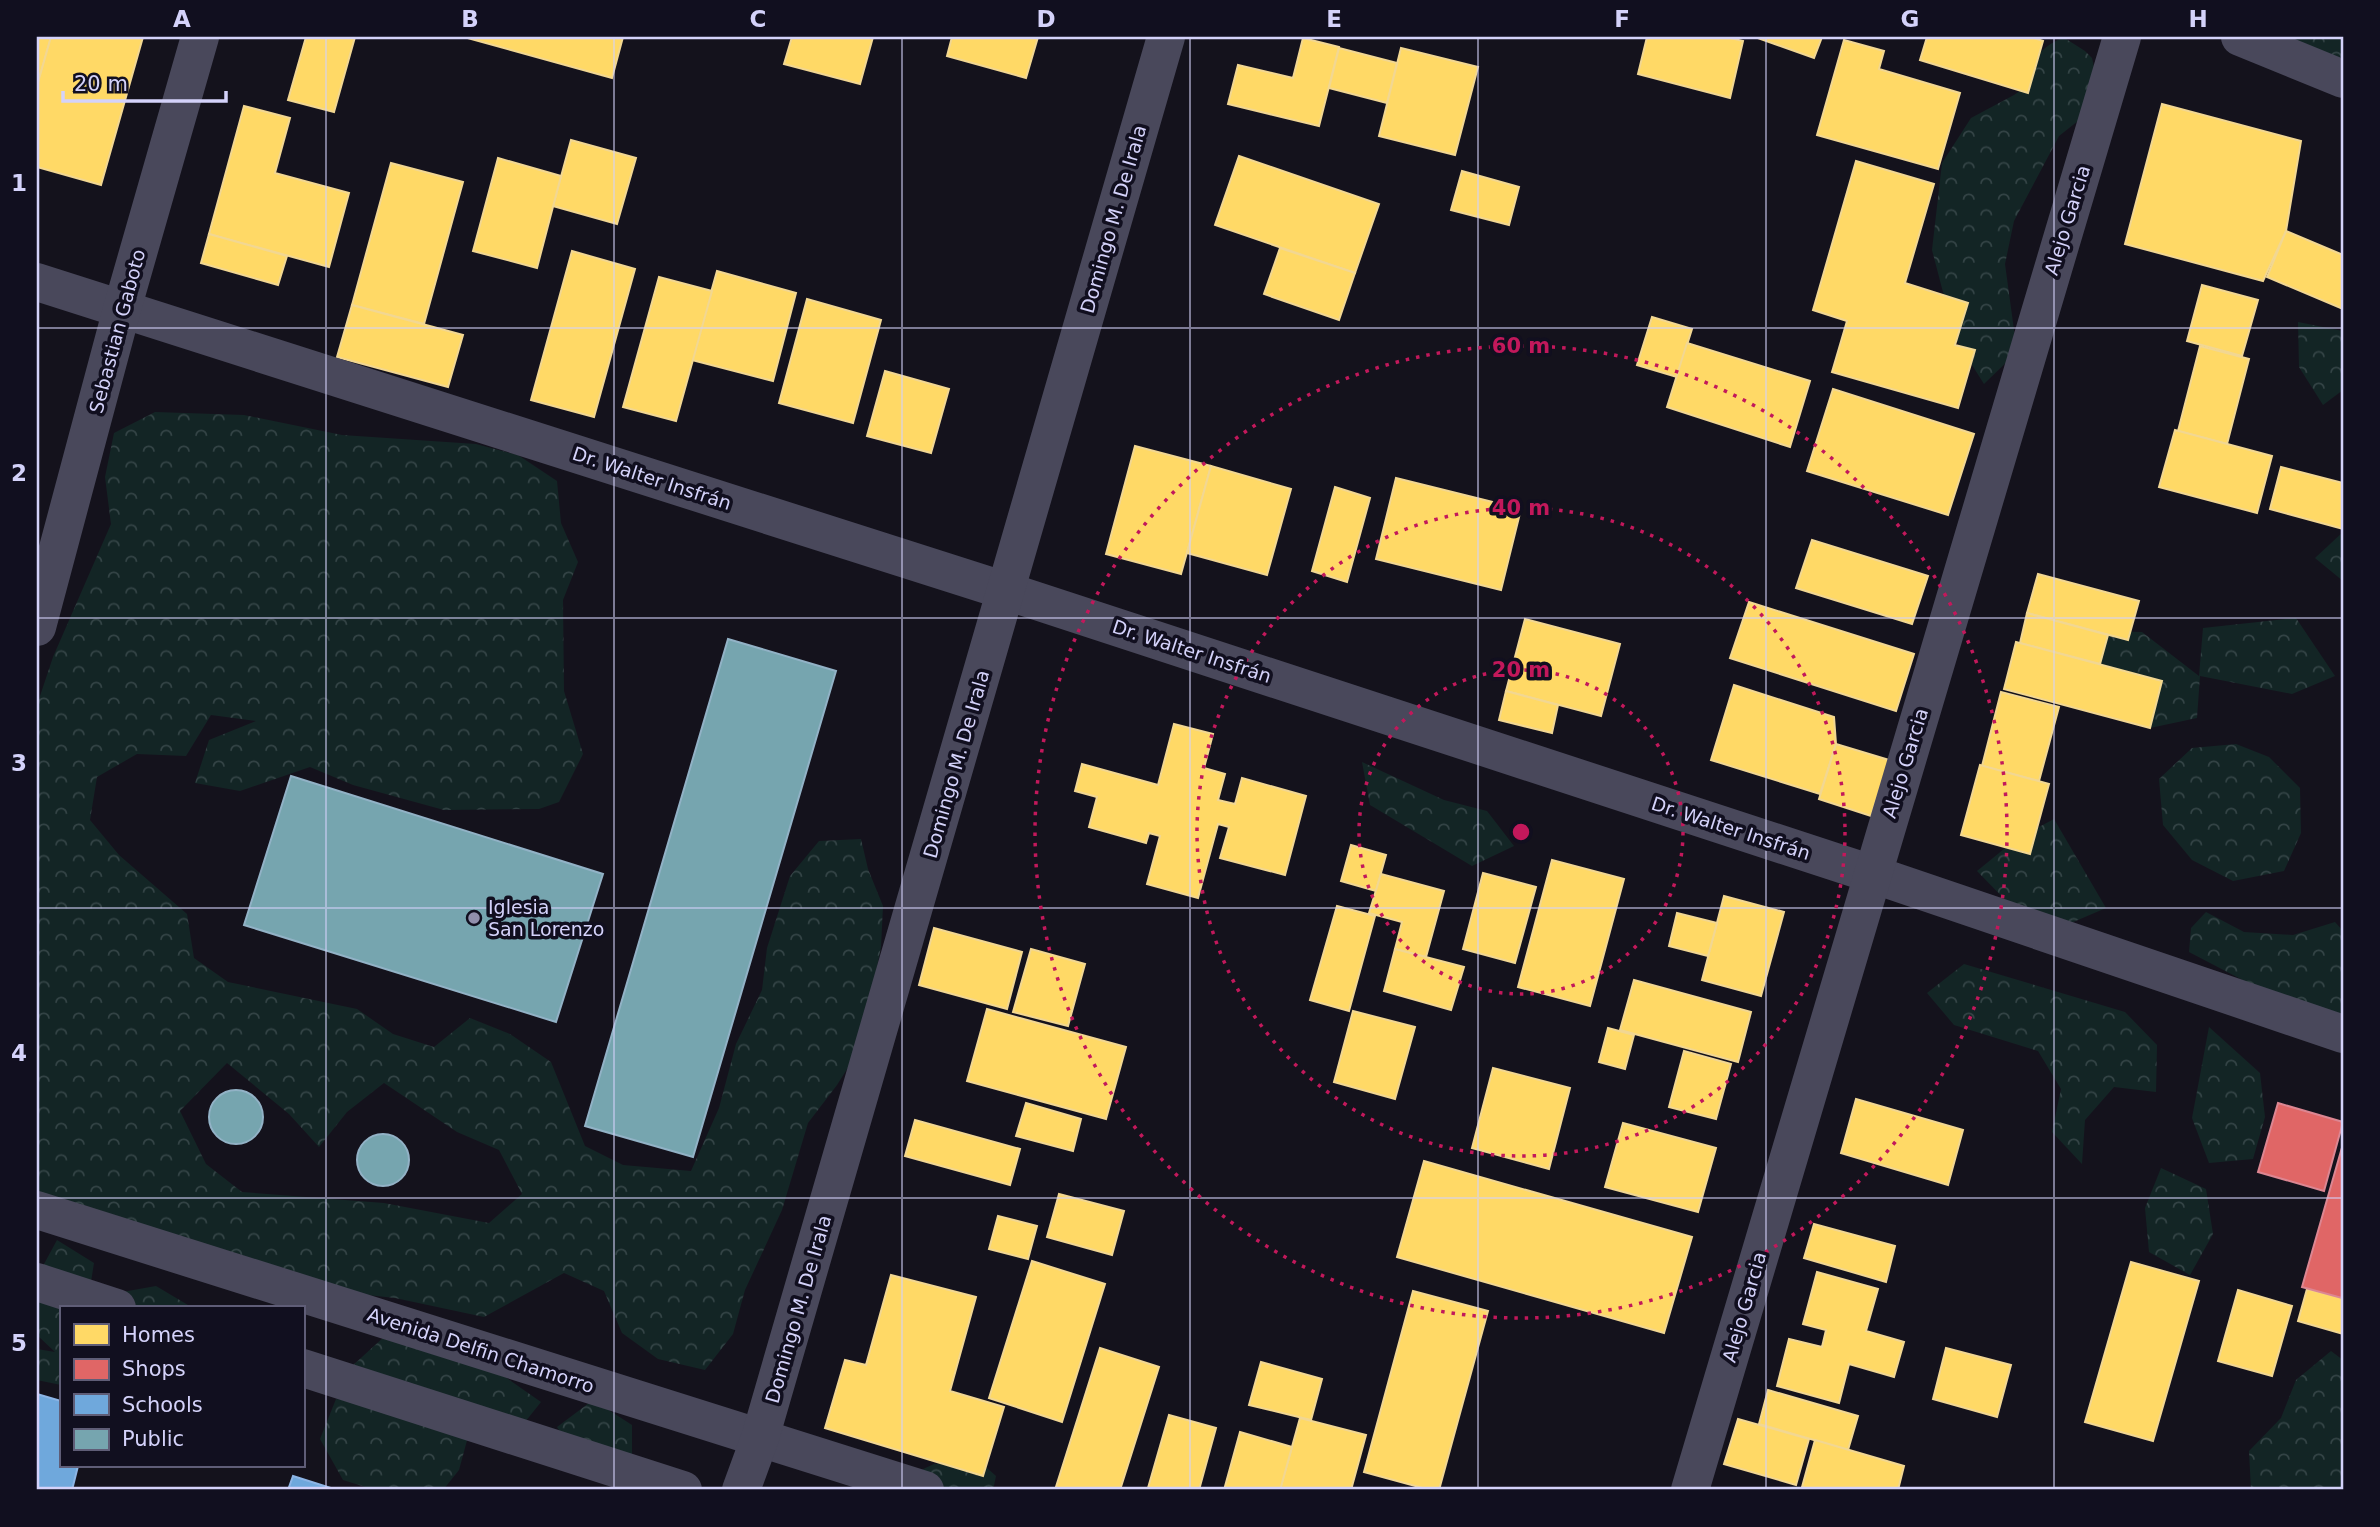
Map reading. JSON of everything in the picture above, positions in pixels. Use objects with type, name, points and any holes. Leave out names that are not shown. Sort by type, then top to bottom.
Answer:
[{"type":"street","name":"Sebastian Gaboto","points":[[37,627],[122,309],[200,37]]},
{"type":"street","name":"Domingo M. De Irala","points":[[741,1490],[760,1438],[1166,37]]},
{"type":"street","name":"Alejo Garcia","points":[[1690,1490],[2122,37]]},
{"type":"street","points":[[2240,37],[2343,79]]},
{"type":"street","name":"Dr. Walter Insfrán","points":[[37,282],[1006,591],[1872,874],[2343,1034]]},
{"type":"street","name":"Avenida Delfin Chamorro","points":[[37,1210],[925,1490]]},
{"type":"street","points":[[37,1282],[111,1306]]},
{"type":"street","points":[[304,1368],[683,1490]]},
{"type":"green space","points":[[2063,37],[2092,58],[2102,102],[2059,136],[2014,221],[2005,264],[2017,352],[1984,384],[1955,338],[1932,250],[1942,163],[1971,118],[2030,84],[2038,55]]},
{"type":"green space","points":[[2276,37],[2343,37],[2343,95]]},
{"type":"green space","points":[[2298,322],[2343,331],[2343,390],[2323,405],[2299,367]]},
{"type":"green space","points":[[155,412],[244,415],[342,435],[476,444],[518,455],[557,481],[561,523],[578,562],[563,600],[564,691],[583,754],[559,802],[539,809],[444,810],[353,785],[310,767],[240,791],[195,783],[209,740],[256,721],[211,715],[186,756],[137,754],[97,777],[90,820],[119,855],[187,914],[194,958],[228,982],[357,1009],[393,1034],[434,1047],[470,1018],[510,1034],[551,1062],[585,1146],[623,1165],[691,1171],[719,1108],[736,1044],[762,990],[767,948],[790,876],[819,841],[861,839],[868,869],[883,906],[881,947],[861,1047],[808,1123],[782,1210],[745,1290],[733,1334],[705,1370],[658,1359],[622,1333],[604,1291],[564,1273],[484,1317],[395,1298],[209,1278],[37,1215],[37,705],[53,657],[111,524],[105,477],[114,433]],"holes":[[[227,1063],[289,1114],[319,1147],[347,1112],[384,1083],[457,1132],[499,1150],[522,1194],[489,1223],[384,1203],[242,1192],[206,1164],[180,1111]]]},
{"type":"green space","points":[[2343,532],[2343,581],[2315,558]]},
{"type":"green space","points":[[2296,618],[2335,676],[2292,694],[2200,676],[2197,718],[2150,728],[2109,710],[2080,674],[2098,631],[2142,632],[2199,676],[2203,628]]},
{"type":"green space","points":[[2236,744],[2269,757],[2300,788],[2301,833],[2284,871],[2233,881],[2192,860],[2163,825],[2159,779],[2192,748]]},
{"type":"green space","points":[[1362,762],[1444,800],[1487,811],[1514,846],[1472,866],[1370,805]]},
{"type":"green space","points":[[2054,819],[2106,908],[2071,923],[2016,911],[1977,871],[2015,840]]},
{"type":"green space","points":[[2206,912],[2244,932],[2293,935],[2335,922],[2343,931],[2343,1015],[2254,986],[2189,952],[2191,928]]},
{"type":"green space","points":[[1964,964],[2125,1012],[2157,1045],[2156,1092],[2114,1087],[2085,1120],[2082,1164],[2052,1132],[2061,1089],[2038,1051],[1954,1025],[1927,993]]},
{"type":"green space","points":[[2209,1027],[2260,1073],[2265,1117],[2253,1159],[2209,1163],[2192,1118]]},
{"type":"green space","points":[[2161,1168],[2206,1189],[2213,1234],[2190,1275],[2149,1252],[2145,1208]]},
{"type":"green space","points":[[57,1240],[94,1263],[87,1306],[60,1306],[60,1385],[37,1380],[37,1349],[55,1352],[37,1335],[37,1277]]},
{"type":"green space","points":[[156,1286],[190,1306],[117,1306],[111,1294]]},
{"type":"green space","points":[[385,1336],[468,1351],[541,1402],[513,1437],[472,1422],[459,1470],[443,1490],[375,1490],[343,1480],[320,1439],[336,1399],[377,1403],[351,1367]]},
{"type":"green space","points":[[2331,1351],[2343,1360],[2343,1490],[2251,1490],[2249,1451],[2281,1418],[2296,1380]]},
{"type":"green space","points":[[593,1400],[632,1425],[632,1467],[589,1478],[557,1427]]},
{"type":"green space","points":[[978,1460],[996,1476],[993,1490],[878,1490],[934,1464]]},
{"type":"building: Homes","points":[[37,37],[51,37],[37,86]]},
{"type":"building: Homes","points":[[51,37],[143,37],[101,185],[37,167],[37,86]]},
{"type":"building: Homes","points":[[306,37],[355,37],[334,112],[288,100]]},
{"type":"building: Homes","points":[[464,37],[623,37],[612,78]]},
{"type":"building: Homes","points":[[792,37],[873,37],[860,84],[784,64]]},
{"type":"building: Homes","points":[[952,37],[1038,37],[1026,78],[947,56]]},
{"type":"building: Homes","points":[[1647,37],[1726,37],[1743,41],[1730,98],[1638,74]]},
{"type":"building: Homes","points":[[1755,37],[1822,37],[1814,58]]},
{"type":"building: Homes","points":[[1927,37],[2031,37],[2043,41],[2028,93],[1920,60]]},
{"type":"building: Homes","points":[[1303,38],[1339,47],[1319,126],[1228,104],[1238,65],[1293,78]]},
{"type":"building: Homes","points":[[1844,40],[1884,51],[1879,69],[1960,93],[1938,169],[1817,135]]},
{"type":"building: Homes","points":[[1339,48],[1397,63],[1387,103],[1329,88]]},
{"type":"building: Homes","points":[[1401,48],[1478,67],[1455,155],[1379,136]]},
{"type":"building: Homes","points":[[2162,104],[2301,141],[2286,231],[2263,281],[2125,244]]},
{"type":"building: Homes","points":[[244,106],[290,118],[275,173],[349,193],[329,267],[209,234]]},
{"type":"building: Homes","points":[[571,140],[636,158],[617,224],[553,206]]},
{"type":"building: Homes","points":[[1239,156],[1379,204],[1355,273],[1215,225]]},
{"type":"building: Homes","points":[[498,158],[561,176],[537,268],[473,251]]},
{"type":"building: Homes","points":[[1856,161],[1934,184],[1905,283],[1968,303],[1955,345],[1975,350],[1958,408],[1832,372],[1847,321],[1813,310]]},
{"type":"building: Homes","points":[[391,163],[463,182],[424,324],[352,305]]},
{"type":"building: Homes","points":[[1462,171],[1519,187],[1509,225],[1451,210]]},
{"type":"building: Homes","points":[[2286,231],[2343,255],[2343,309],[2267,277]]},
{"type":"building: Homes","points":[[209,234],[287,256],[278,285],[201,263]]},
{"type":"building: Homes","points":[[1280,248],[1355,273],[1339,320],[1264,294]]},
{"type":"building: Homes","points":[[572,251],[635,269],[594,417],[531,400]]},
{"type":"building: Homes","points":[[717,271],[796,293],[773,381],[692,360]]},
{"type":"building: Homes","points":[[659,277],[712,291],[676,421],[623,407]]},
{"type":"building: Homes","points":[[2202,285],[2258,300],[2242,356],[2187,341]]},
{"type":"building: Homes","points":[[807,299],[881,320],[853,423],[779,403]]},
{"type":"building: Homes","points":[[352,305],[463,335],[448,387],[337,357]]},
{"type":"building: Homes","points":[[1652,317],[1692,329],[1677,377],[1637,365]]},
{"type":"building: Homes","points":[[1687,343],[1810,381],[1790,447],[1667,407]]},
{"type":"building: Homes","points":[[2200,346],[2249,359],[2227,444],[2178,431]]},
{"type":"building: Homes","points":[[885,371],[949,389],[931,453],[867,436]]},
{"type":"building: Homes","points":[[1833,389],[1974,434],[1948,515],[1807,471]]},
{"type":"building: Homes","points":[[2175,430],[2272,456],[2257,513],[2159,487]]},
{"type":"building: Homes","points":[[1135,446],[1211,466],[1181,574],[1106,554]]},
{"type":"building: Homes","points":[[1211,466],[1291,489],[1267,575],[1187,553]]},
{"type":"building: Homes","points":[[2281,467],[2343,483],[2343,529],[2270,509]]},
{"type":"building: Homes","points":[[1396,478],[1521,509],[1501,590],[1376,559]]},
{"type":"building: Homes","points":[[1335,487],[1370,498],[1347,582],[1312,571]]},
{"type":"building: Homes","points":[[1812,540],[1928,576],[1912,624],[1796,588]]},
{"type":"building: Homes","points":[[2038,574],[2139,601],[2128,640],[2027,613]]},
{"type":"building: Homes","points":[[1749,602],[1914,654],[1896,711],[1730,658]]},
{"type":"building: Homes","points":[[2027,613],[2108,635],[2100,664],[2020,643]]},
{"type":"building: Homes","points":[[1525,619],[1620,644],[1601,716],[1506,691]]},
{"type":"building: Homes","points":[[2016,642],[2162,681],[2150,728],[2004,689]]},
{"type":"building: Homes","points":[[1734,685],[1834,717],[1836,744],[1820,794],[1711,760]]},
{"type":"building: Homes","points":[[1506,691],[1558,705],[1552,733],[1499,720]]},
{"type":"building: Homes","points":[[2001,692],[2059,707],[2039,781],[1982,766]]},
{"type":"building: Homes","points":[[1174,724],[1213,734],[1204,768],[1225,774],[1218,800],[1235,804],[1242,778],[1306,796],[1285,875],[1220,858],[1229,827],[1218,824],[1198,898],[1147,884],[1160,836],[1149,833],[1146,843],[1089,827],[1097,797],[1075,791],[1082,764],[1158,785]]},
{"type":"building: Homes","points":[[1836,744],[1889,760],[1871,816],[1819,799]]},
{"type":"building: Homes","points":[[1980,765],[2049,784],[2030,854],[1961,835]]},
{"type":"building: Homes","points":[[1351,845],[1386,855],[1376,891],[1341,881]]},
{"type":"building: Homes","points":[[1552,860],[1624,879],[1590,1006],[1518,987]]},
{"type":"building: Homes","points":[[1483,873],[1536,887],[1515,963],[1463,949]]},
{"type":"building: Homes","points":[[1381,874],[1444,891],[1426,957],[1395,949],[1402,922],[1369,913]]},
{"type":"building: Homes","points":[[1724,896],[1784,912],[1761,996],[1702,980]]},
{"type":"building: Homes","points":[[1337,906],[1375,916],[1349,1011],[1310,1000]]},
{"type":"building: Homes","points":[[1677,913],[1717,923],[1708,956],[1669,946]]},
{"type":"building: Homes","points":[[934,928],[1022,952],[1007,1009],[919,985]]},
{"type":"building: Homes","points":[[1031,949],[1085,964],[1068,1026],[1013,1012]]},
{"type":"building: Homes","points":[[1395,949],[1464,967],[1451,1010],[1384,991]]},
{"type":"building: Homes","points":[[1634,980],[1751,1012],[1738,1062],[1620,1030]]},
{"type":"building: Homes","points":[[987,1009],[1126,1047],[1106,1119],[967,1081]]},
{"type":"building: Homes","points":[[1353,1011],[1415,1027],[1395,1099],[1334,1082]]},
{"type":"building: Homes","points":[[1608,1028],[1634,1035],[1625,1069],[1599,1062]]},
{"type":"building: Homes","points":[[1684,1051],[1731,1064],[1716,1119],[1669,1107]]},
{"type":"building: Homes","points":[[1493,1068],[1570,1088],[1549,1169],[1472,1148]]},
{"type":"building: Homes","points":[[1856,1099],[1963,1130],[1948,1185],[1841,1153]]},
{"type":"building: Homes","points":[[1026,1103],[1081,1119],[1073,1151],[1016,1136]]},
{"type":"building: Homes","points":[[915,1120],[1020,1149],[1010,1185],[905,1156]]},
{"type":"building: Homes","points":[[1623,1123],[1716,1148],[1698,1212],[1605,1187]]},
{"type":"building: Homes","points":[[1424,1161],[1692,1237],[1664,1333],[1397,1257]]},
{"type":"building: Homes","points":[[1059,1194],[1124,1211],[1112,1255],[1047,1237]]},
{"type":"building: Homes","points":[[998,1216],[1037,1226],[1028,1259],[989,1249]]},
{"type":"building: Homes","points":[[1814,1224],[1895,1246],[1886,1282],[1804,1258]]},
{"type":"building: Homes","points":[[1032,1261],[1105,1284],[1062,1422],[989,1398]]},
{"type":"building: Homes","points":[[2131,1262],[2199,1281],[2153,1441],[2085,1422]]},
{"type":"building: Homes","points":[[1817,1272],[1878,1289],[1866,1331],[1904,1342],[1894,1377],[1849,1364],[1839,1403],[1777,1386],[1789,1339],[1822,1347],[1826,1330],[1803,1324]]},
{"type":"building: Homes","points":[[891,1275],[976,1297],[950,1391],[1004,1407],[983,1476],[825,1428],[845,1360],[866,1365]]},
{"type":"building: Homes","points":[[2307,1289],[2343,1298],[2343,1334],[2298,1321]]},
{"type":"building: Homes","points":[[2238,1290],[2292,1306],[2272,1376],[2218,1361]]},
{"type":"building: Homes","points":[[1413,1291],[1488,1311],[1439,1490],[1430,1490],[1364,1472]]},
{"type":"building: Homes","points":[[1100,1348],[1159,1367],[1120,1490],[1055,1490]]},
{"type":"building: Homes","points":[[1946,1348],[2011,1365],[1997,1417],[1933,1399]]},
{"type":"building: Homes","points":[[1261,1362],[1322,1379],[1311,1420],[1249,1405]]},
{"type":"building: Homes","points":[[1768,1390],[1858,1416],[1848,1450],[1759,1424]]},
{"type":"building: Homes","points":[[1169,1415],[1216,1428],[1199,1490],[1148,1488]]},
{"type":"building: Homes","points":[[1300,1418],[1366,1435],[1351,1490],[1280,1490]]},
{"type":"building: Homes","points":[[1738,1419],[1809,1439],[1796,1485],[1724,1464]]},
{"type":"building: Homes","points":[[1240,1432],[1292,1447],[1280,1490],[1224,1490]]},
{"type":"building: Homes","points":[[1815,1440],[1904,1466],[1898,1490],[1813,1490],[1802,1487]]},
{"type":"building: Shops","points":[[2278,1103],[2343,1122],[2324,1191],[2258,1172]]},
{"type":"building: Shops","points":[[2343,1144],[2343,1293],[2342,1298],[2302,1287]]},
{"type":"building: Schools","points":[[37,1394],[60,1401],[60,1468],[78,1468],[72,1490],[37,1490]]},
{"type":"building: Schools","points":[[293,1476],[337,1490],[288,1490]]},
{"type":"building: Public","points":[[728,639],[836,671],[693,1157],[585,1126]]},
{"type":"building: Public","points":[[291,776],[603,874],[556,1022],[244,925]]},
{"type":"building: Public","points":[[236,1090],[255,1098],[263,1117],[255,1136],[236,1144],[217,1136],[209,1117],[217,1098]]},
{"type":"building: Public","points":[[383,1134],[393,1136],[401,1142],[407,1150],[407,1170],[401,1178],[393,1184],[383,1186],[373,1184],[365,1178],[359,1170],[357,1160],[359,1150],[365,1142],[373,1136]]},
{"type":"place","name":"Iglesia San Lorenzo","points":[[474,918]]}]
